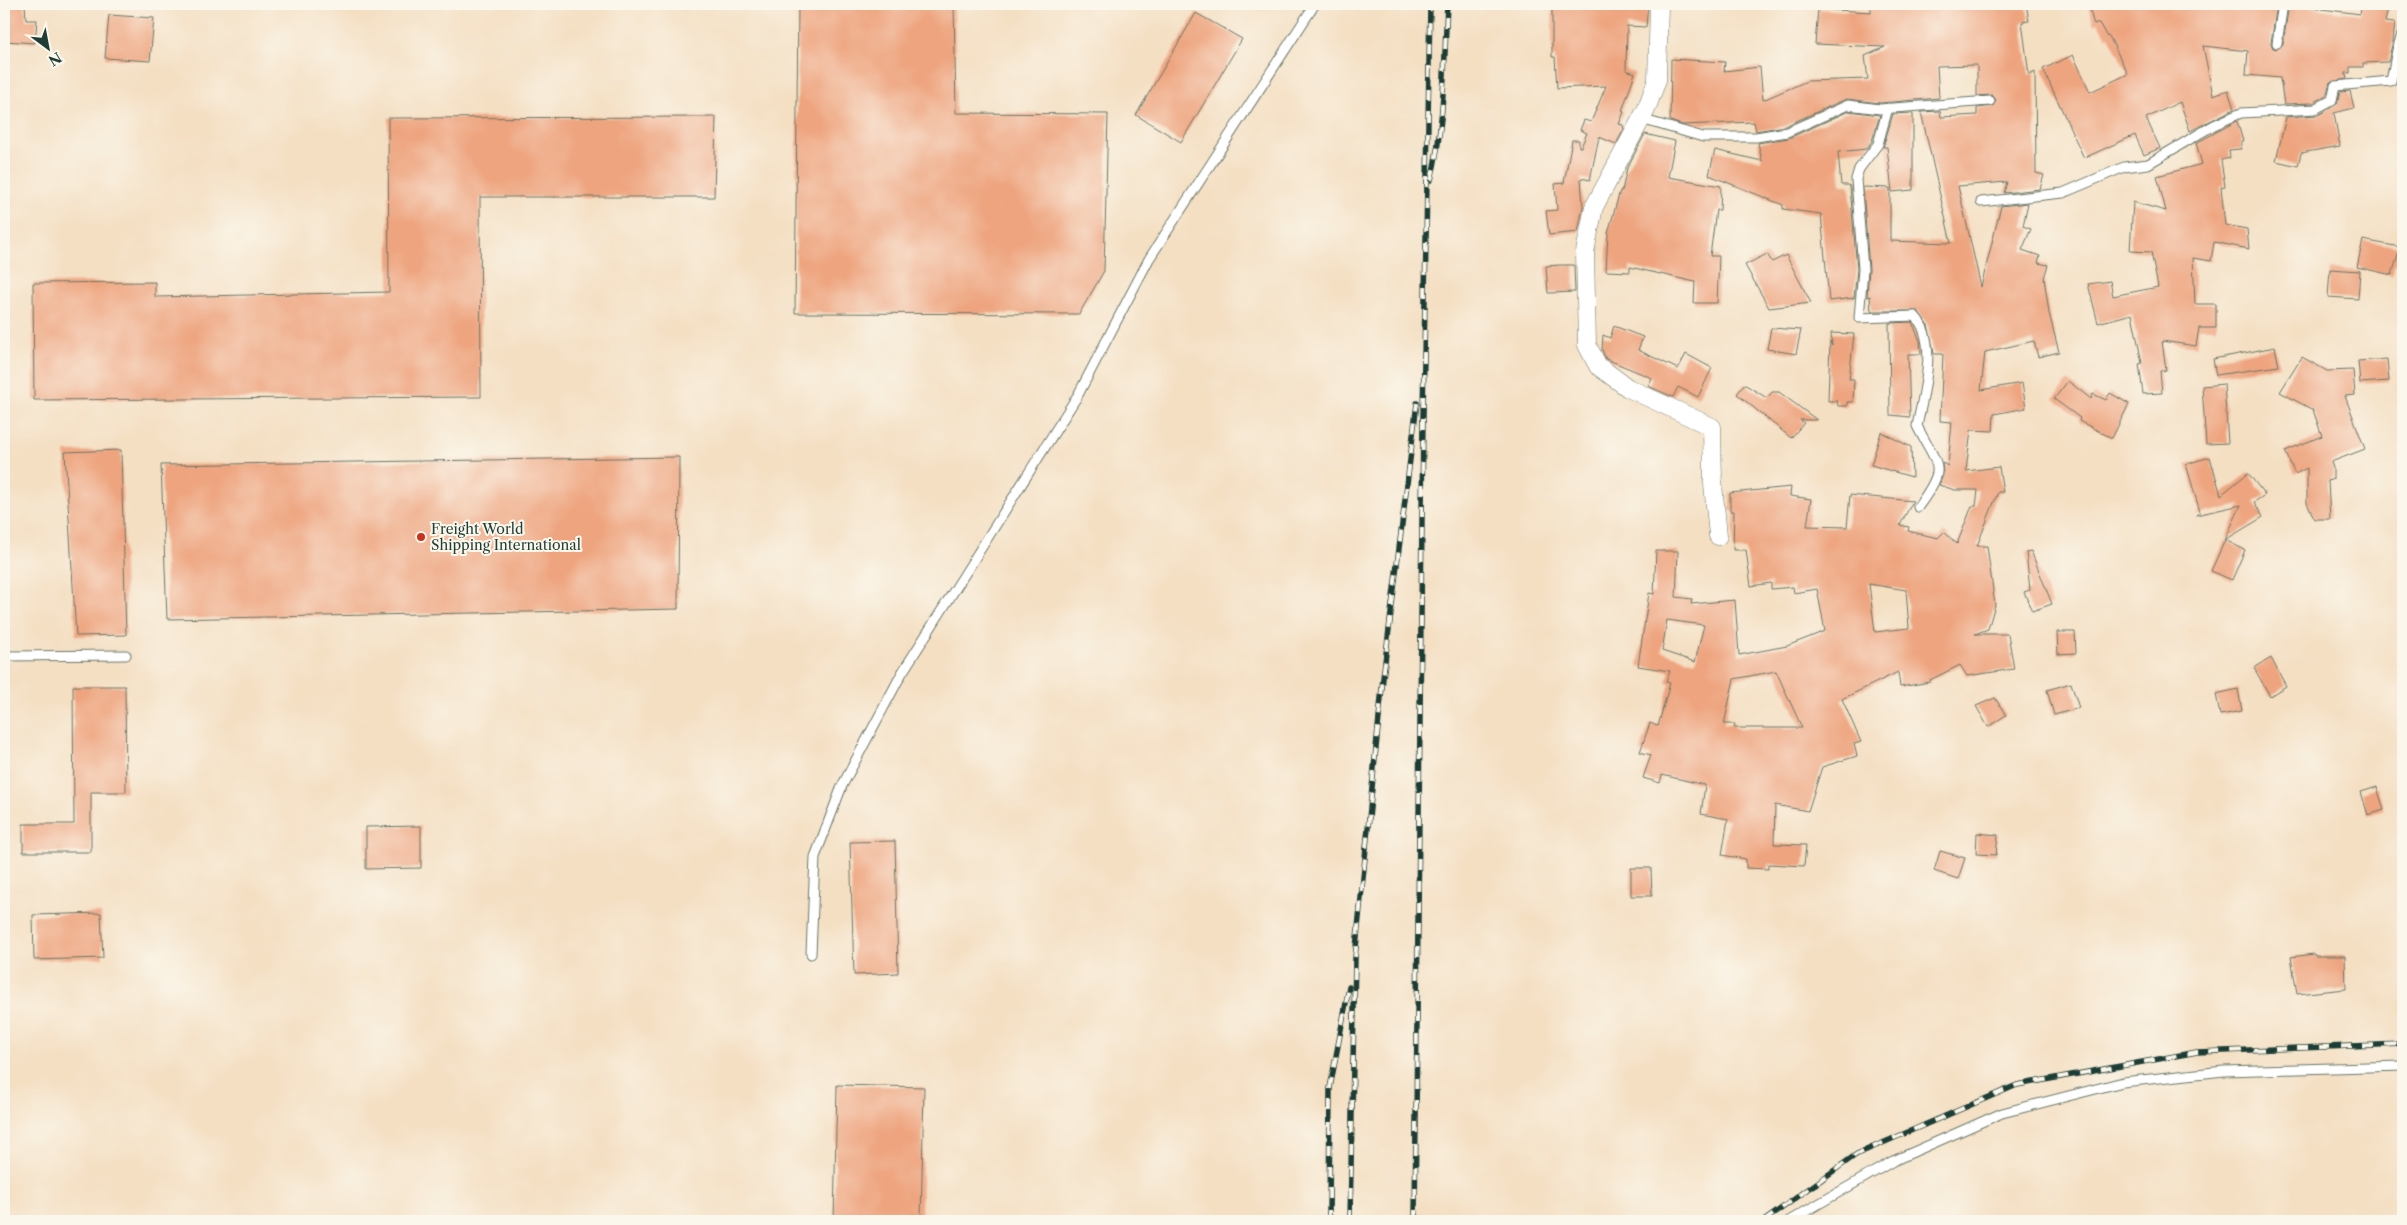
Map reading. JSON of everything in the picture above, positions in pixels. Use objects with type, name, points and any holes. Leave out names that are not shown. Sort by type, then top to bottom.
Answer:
[{"type":"street","points":[[1659,4],[1657,80],[1641,119],[1594,207],[1585,252],[1586,346],[1598,366],[1628,388],[1712,427],[1713,484],[1718,536]]},
{"type":"lane","points":[[811,954],[815,857],[842,786],[902,673],[1078,395],[1149,259],[1315,4]]},
{"type":"lane","points":[[2277,43],[2284,4]]},
{"type":"lane","points":[[1981,202],[2063,193],[2124,168],[2148,164],[2214,125],[2241,113],[2315,110],[2332,100],[2335,86],[2391,81],[2396,50],[2403,30]]},
{"type":"lane","points":[[1641,119],[1703,137],[1756,137],[1787,132],[1848,105],[1888,108],[1990,101]]},
{"type":"lane","points":[[1888,108],[1878,144],[1859,169],[1856,179],[1863,269],[1859,318],[1906,315],[1916,316],[1923,324],[1927,340],[1926,379],[1917,426],[1936,460],[1938,472],[1934,484],[1918,507]]},
{"type":"lane","points":[[4,656],[126,655]]},
{"type":"lane","points":[[1789,1221],[1893,1161],[2002,1113],[2124,1082],[2224,1071],[2403,1066]]},
{"type":"building","points":[[4,4],[25,4],[26,20],[37,20],[35,43],[4,41]]},
{"type":"building","points":[[798,4],[954,4],[956,113],[1108,114],[1104,271],[1079,314],[795,313]]},
{"type":"building","points":[[1552,4],[1648,4],[1646,27],[1627,26],[1626,70],[1635,73],[1619,124],[1623,125],[1624,129],[1616,144],[1599,137],[1590,180],[1581,178],[1583,207],[1578,232],[1549,235],[1546,211],[1557,210],[1555,184],[1564,183],[1572,140],[1579,140],[1579,147],[1581,147],[1587,133],[1580,130],[1584,120],[1591,122],[1606,86],[1557,88],[1555,57],[1552,57]]},
{"type":"building","points":[[1871,4],[2026,4],[2029,21],[2022,22],[2029,75],[2035,72],[2036,173],[2044,175],[2040,189],[2004,193],[2007,182],[1958,186],[1981,287],[2001,206],[2028,203],[2023,226],[2031,229],[2022,250],[2040,256],[2038,263],[2048,265],[2044,278],[2049,313],[2059,352],[2038,357],[2034,341],[1985,352],[1981,390],[2022,383],[2026,408],[1994,414],[1993,431],[1971,430],[1966,471],[1999,467],[2003,492],[1998,492],[1977,546],[1987,546],[1995,605],[1988,629],[1975,634],[2008,634],[2014,669],[1967,676],[1960,665],[1930,680],[1930,682],[1900,687],[1898,672],[1842,699],[1861,742],[1854,744],[1857,756],[1822,767],[1808,811],[1775,805],[1774,844],[1806,845],[1804,866],[1768,864],[1768,869],[1746,868],[1746,859],[1722,855],[1728,819],[1701,814],[1705,785],[1662,775],[1660,783],[1643,778],[1651,755],[1640,752],[1650,723],[1658,726],[1670,683],[1666,682],[1670,671],[1638,666],[1649,593],[1654,594],[1656,551],[1678,551],[1676,597],[1692,599],[1691,604],[1735,600],[1739,655],[1787,646],[1825,631],[1817,589],[1794,593],[1793,587],[1771,589],[1771,583],[1751,586],[1746,550],[1733,550],[1734,511],[1730,511],[1730,493],[1791,487],[1790,496],[1811,499],[1807,526],[1847,527],[1850,495],[1913,501],[1900,525],[1909,527],[1908,531],[1938,538],[1944,532],[1957,544],[1972,506],[1976,506],[1978,490],[1955,490],[1939,485],[1943,475],[1942,463],[1948,466],[1952,422],[1940,421],[1943,354],[1934,354],[1928,325],[1918,311],[1871,311],[1870,296],[1867,297],[1869,269],[1863,187],[1890,188],[1890,241],[1951,243],[1921,112],[1940,111],[1941,117],[1977,115],[1977,108],[1993,106],[1996,100],[1992,95],[1977,96],[1977,65],[1937,66],[1939,98],[1880,103],[1846,99],[1785,126],[1756,131],[1754,122],[1682,125],[1670,121],[1671,59],[1725,62],[1724,71],[1760,67],[1763,100],[1807,81],[1868,79],[1865,56],[1885,47],[1815,44],[1818,9],[1871,12]],"holes":[[[1869,584],[1906,590],[1909,628],[1875,632]],[[1667,620],[1704,625],[1695,662],[1662,651]],[[1776,671],[1802,728],[1734,728],[1735,724],[1724,724],[1734,679]]]},
{"type":"building","points":[[2088,4],[2277,4],[2271,43],[2273,48],[2277,49],[2283,44],[2289,4],[2306,4],[2322,9],[2360,14],[2362,4],[2389,4],[2385,22],[2395,23],[2388,62],[2363,63],[2363,67],[2350,67],[2350,73],[2346,73],[2347,79],[2330,82],[2326,96],[2313,103],[2284,104],[2280,78],[2246,75],[2248,51],[2203,46],[2213,95],[2228,90],[2234,109],[2190,131],[2180,102],[2146,118],[2160,148],[2144,155],[2135,135],[2084,158],[2043,69],[2073,55],[2090,92],[2128,74],[2109,36],[2107,37],[2099,23],[2094,25]]},
{"type":"building","points":[[1196,13],[1242,39],[1181,142],[1136,115]]},
{"type":"building","points":[[109,15],[154,18],[150,61],[105,58]]},
{"type":"building","points":[[2350,91],[2354,108],[2334,113],[2340,146],[2301,153],[2298,166],[2276,161],[2286,117],[2318,115],[2337,104],[2340,92]]},
{"type":"building","points":[[1849,111],[1880,115],[1872,141],[1866,149],[1838,152],[1841,185],[1849,185],[1850,187],[1857,269],[1854,298],[1829,301],[1821,214],[1783,209],[1783,205],[1709,175],[1715,150],[1762,161],[1758,143],[1789,138]]},
{"type":"building","points":[[1913,113],[1913,190],[1892,192],[1887,147],[1883,147],[1893,114]]},
{"type":"building","points":[[716,117],[714,197],[480,197],[481,397],[34,400],[33,283],[155,282],[155,297],[389,292],[388,118]]},
{"type":"building","points":[[2237,121],[2243,141],[2241,141],[2241,149],[2229,150],[2230,158],[2221,160],[2225,186],[2221,187],[2225,225],[2247,229],[2249,249],[2214,242],[2211,261],[2193,258],[2195,304],[2216,304],[2216,328],[2199,328],[2196,346],[2162,341],[2166,370],[2160,371],[2162,393],[2143,394],[2139,364],[2142,363],[2132,314],[2098,323],[2088,284],[2110,281],[2113,296],[2158,287],[2151,252],[2130,251],[2133,202],[2166,211],[2157,176],[2202,164],[2196,143]]},
{"type":"building","points":[[1645,134],[1675,141],[1668,177],[1721,186],[1720,210],[1716,210],[1710,256],[1719,256],[1717,303],[1694,303],[1695,282],[1630,267],[1630,272],[1606,271],[1608,233],[1620,191],[1622,191],[1627,168]]},
{"type":"building","points":[[2363,240],[2400,247],[2392,275],[2357,267]]},
{"type":"building","points":[[1767,254],[1772,262],[1786,255],[1811,303],[1769,308],[1745,265]]},
{"type":"building","points":[[1574,265],[1575,292],[1548,293],[1546,266]]},
{"type":"building","points":[[2330,269],[2360,271],[2358,299],[2328,297]]},
{"type":"building","points":[[1912,322],[1920,341],[1921,354],[1908,354],[1910,417],[1890,415],[1889,323]]},
{"type":"building","points":[[1614,326],[1643,337],[1638,350],[1678,369],[1686,354],[1712,368],[1698,397],[1678,387],[1673,397],[1648,386],[1652,378],[1606,359],[1602,350],[1603,335],[1610,338]]},
{"type":"building","points":[[1771,328],[1801,330],[1796,354],[1767,349]]},
{"type":"building","points":[[1831,333],[1854,334],[1849,379],[1854,379],[1853,402],[1847,402],[1847,406],[1838,406],[1837,401],[1828,401],[1830,341],[1832,346]]},
{"type":"building","points":[[2275,347],[2279,366],[2216,375],[2213,359]]},
{"type":"building","points":[[2302,357],[2327,371],[2353,370],[2355,395],[2345,396],[2365,449],[2331,462],[2333,479],[2328,481],[2330,519],[2314,519],[2307,503],[2307,468],[2295,474],[2285,451],[2322,436],[2313,410],[2280,392]]},
{"type":"building","points":[[2387,359],[2389,381],[2360,383],[2358,361]]},
{"type":"building","points":[[2068,381],[2091,399],[2093,394],[2106,400],[2110,393],[2129,404],[2112,438],[2079,421],[2080,418],[2054,399]]},
{"type":"building","points":[[1744,384],[1767,398],[1772,392],[1779,392],[1817,420],[1800,420],[1804,423],[1791,438],[1737,394]]},
{"type":"building","points":[[2224,384],[2228,443],[2206,444],[2202,386]]},
{"type":"building","points":[[1881,432],[1911,447],[1912,477],[1871,465]]},
{"type":"building","points":[[121,450],[126,635],[76,636],[65,452]]},
{"type":"building","name":"Freight World Shipping International","points":[[679,457],[678,609],[167,619],[161,465]]},
{"type":"building","points":[[2210,457],[2221,495],[2248,473],[2265,495],[2254,502],[2263,517],[2225,540],[2241,505],[2196,515],[2200,512],[2186,464]]},
{"type":"building","points":[[2225,540],[2245,550],[2232,580],[2211,571]]},
{"type":"building","points":[[2031,551],[2052,604],[2032,611],[2024,592],[2030,590],[2026,552]]},
{"type":"building","points":[[2057,632],[2075,632],[2076,653],[2058,654]]},
{"type":"building","points":[[2271,658],[2286,686],[2270,696],[2254,668]]},
{"type":"building","points":[[2071,683],[2079,708],[2054,715],[2047,690]]},
{"type":"building","points":[[73,686],[125,686],[126,792],[91,792],[91,852],[23,852],[23,824],[74,824]]},
{"type":"building","points":[[2238,689],[2242,711],[2220,715],[2216,694]]},
{"type":"building","points":[[1995,698],[2006,715],[1988,727],[1976,706]]},
{"type":"building","points":[[2377,787],[2384,810],[2368,815],[2361,792]]},
{"type":"building","points":[[421,826],[421,868],[366,869],[366,827]]},
{"type":"building","points":[[1977,833],[1998,835],[1996,855],[1976,854]]},
{"type":"building","points":[[895,841],[898,973],[854,975],[850,842]]},
{"type":"building","points":[[1940,851],[1965,858],[1958,879],[1934,871]]},
{"type":"building","points":[[1631,868],[1651,868],[1652,896],[1631,896]]},
{"type":"building","points":[[101,913],[103,958],[34,960],[33,915]]},
{"type":"building","points":[[2314,954],[2315,956],[2345,956],[2346,989],[2297,994],[2291,957]]},
{"type":"building","points":[[837,1085],[924,1087],[921,1221],[834,1221]]},
{"type":"railway","points":[[1415,1221],[1423,417],[1430,4]]},
{"type":"railway","points":[[1431,180],[1439,137],[1447,4]]},
{"type":"railway","points":[[1350,1221],[1355,958],[1383,678],[1417,403]]},
{"type":"railway","points":[[1329,1221],[1330,1088],[1349,987]]},
{"type":"railway","points":[[1764,1221],[1857,1154],[2017,1085],[2197,1052],[2403,1044]]},
{"type":"place","name":"Freight World Shipping International","points":[[421,537]]}]
